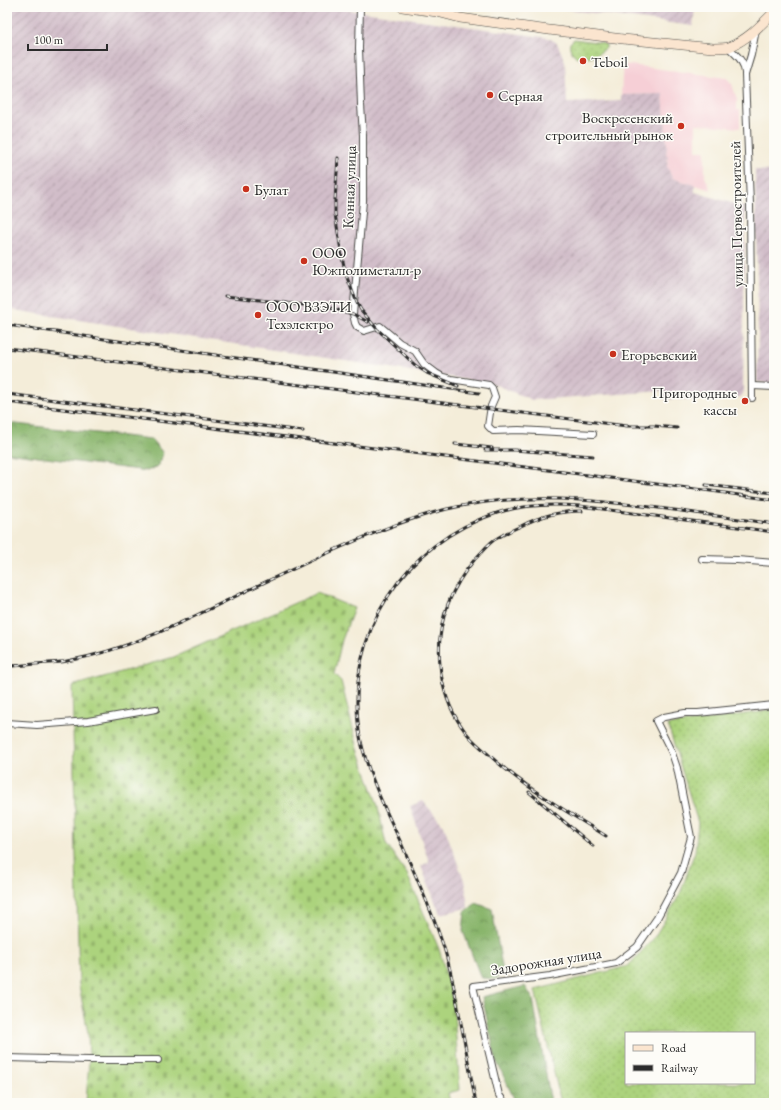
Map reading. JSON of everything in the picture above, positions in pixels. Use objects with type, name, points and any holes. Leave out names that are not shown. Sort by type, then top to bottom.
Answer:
[{"type":"street","name":"Конная улица","points":[[360,7],[358,48],[363,135],[363,197],[353,307],[354,323],[357,327],[364,331],[380,326],[400,343],[415,351],[424,364],[443,377],[489,385],[492,388],[495,397],[491,406],[488,426],[493,431],[519,430],[593,434]]},
{"type":"street","points":[[402,7],[437,12],[460,18],[579,34],[713,48],[728,47],[745,39],[774,12]]},
{"type":"street","name":"улица Первостроителей","points":[[752,398],[750,204],[745,75],[756,30]]},
{"type":"street","points":[[728,47],[743,61],[745,75]]},
{"type":"street","points":[[752,386],[774,387]]},
{"type":"street","points":[[702,559],[774,563]]},
{"type":"street","name":"Задорожная улица","points":[[505,1103],[499,1095],[473,986],[550,976],[616,963],[637,947],[657,918],[681,874],[691,837],[677,768],[672,753],[656,722],[664,717],[685,713],[774,705]]},
{"type":"street","points":[[7,723],[37,725],[88,721],[156,709]]},
{"type":"street","points":[[7,1058],[158,1060]]},
{"type":"shaded area","points":[[13,7],[327,7],[549,38],[557,43],[565,61],[567,103],[621,101],[621,95],[663,94],[667,146],[666,155],[668,155],[667,166],[672,178],[695,185],[695,192],[745,207],[743,394],[740,397],[697,400],[664,399],[663,391],[532,400],[489,382],[7,309],[7,34]]},
{"type":"shaded area","points":[[547,7],[695,7],[693,26]]},
{"type":"shaded area","name":"Воскресенский строительный рынок","points":[[623,64],[727,78],[732,84],[737,100],[737,110],[740,110],[740,128],[696,124],[696,151],[705,151],[705,177],[711,190],[672,178],[667,166],[668,156],[666,155],[667,146],[663,94],[621,95]]},
{"type":"shaded area","points":[[774,115],[774,331],[772,383],[757,382],[758,334],[755,170],[771,171],[769,169],[771,163],[771,127]]},
{"type":"shaded area","points":[[423,801],[444,826],[465,883],[468,908],[440,914],[421,866],[429,862],[410,806]]},
{"type":"green space","points":[[574,39],[603,43],[606,45],[606,48],[593,56],[577,57],[570,49],[570,43]]},
{"type":"green space","points":[[7,423],[151,439],[163,453],[158,466],[147,471],[7,453]]},
{"type":"green space","points":[[317,593],[354,608],[342,640],[334,674],[341,681],[358,749],[377,803],[386,844],[407,874],[439,949],[453,999],[460,1090],[448,1093],[450,1103],[86,1103],[89,1060],[88,1033],[79,985],[72,686],[174,657]]},
{"type":"green space","points":[[774,710],[774,1103],[561,1103],[535,990],[628,966],[654,938],[680,894],[695,851],[698,823],[668,725]]},
{"type":"green space","points":[[476,903],[492,909],[503,972],[496,979],[481,978],[463,931],[465,912]]},
{"type":"green space","points":[[525,986],[533,999],[551,1103],[516,1103],[496,1060],[482,997]]},
{"type":"railway","points":[[338,158],[335,214],[346,275],[357,303],[377,329],[415,365],[427,373],[458,386]]},
{"type":"railway","points":[[225,296],[330,308],[353,314],[368,322]]},
{"type":"railway","points":[[7,325],[479,393]]},
{"type":"railway","points":[[7,348],[627,426],[677,428]]},
{"type":"railway","points":[[7,394],[303,431]]},
{"type":"railway","points":[[7,402],[774,500]]},
{"type":"railway","points":[[455,444],[492,448]]},
{"type":"railway","points":[[485,450],[514,450],[593,456]]},
{"type":"railway","points":[[706,485],[774,493]]},
{"type":"railway","points":[[7,666],[67,661],[88,657],[130,644],[170,628],[366,536],[430,513],[475,503],[532,499],[560,499],[618,503],[774,524]]},
{"type":"railway","points":[[476,1103],[453,985],[444,948],[423,892],[371,775],[359,731],[357,695],[362,660],[372,627],[388,596],[409,569],[434,546],[464,527],[497,513],[518,508],[538,505],[580,506],[774,532]]},
{"type":"railway","points":[[582,511],[558,513],[528,522],[494,540],[486,547],[466,571],[451,596],[442,622],[439,650],[440,665],[444,690],[453,713],[470,738],[500,765],[529,787],[606,836]]},
{"type":"railway","points":[[529,792],[593,846]]},
{"type":"place","name":"Teboil","points":[[583,61]]},
{"type":"place","name":"Серная","points":[[490,95]]},
{"type":"place","name":"Воскресенский строительный рынок","points":[[681,126]]},
{"type":"place","name":"Булат","points":[[246,189]]},
{"type":"place","name":"ООО Южполиметалл-р","points":[[304,261]]},
{"type":"place","name":"ООО ВЗЭТИ Техэлектро","points":[[258,315]]},
{"type":"place","name":"Егорьевский","points":[[613,354]]},
{"type":"place","name":"Пригородные кассы","points":[[745,401]]}]
